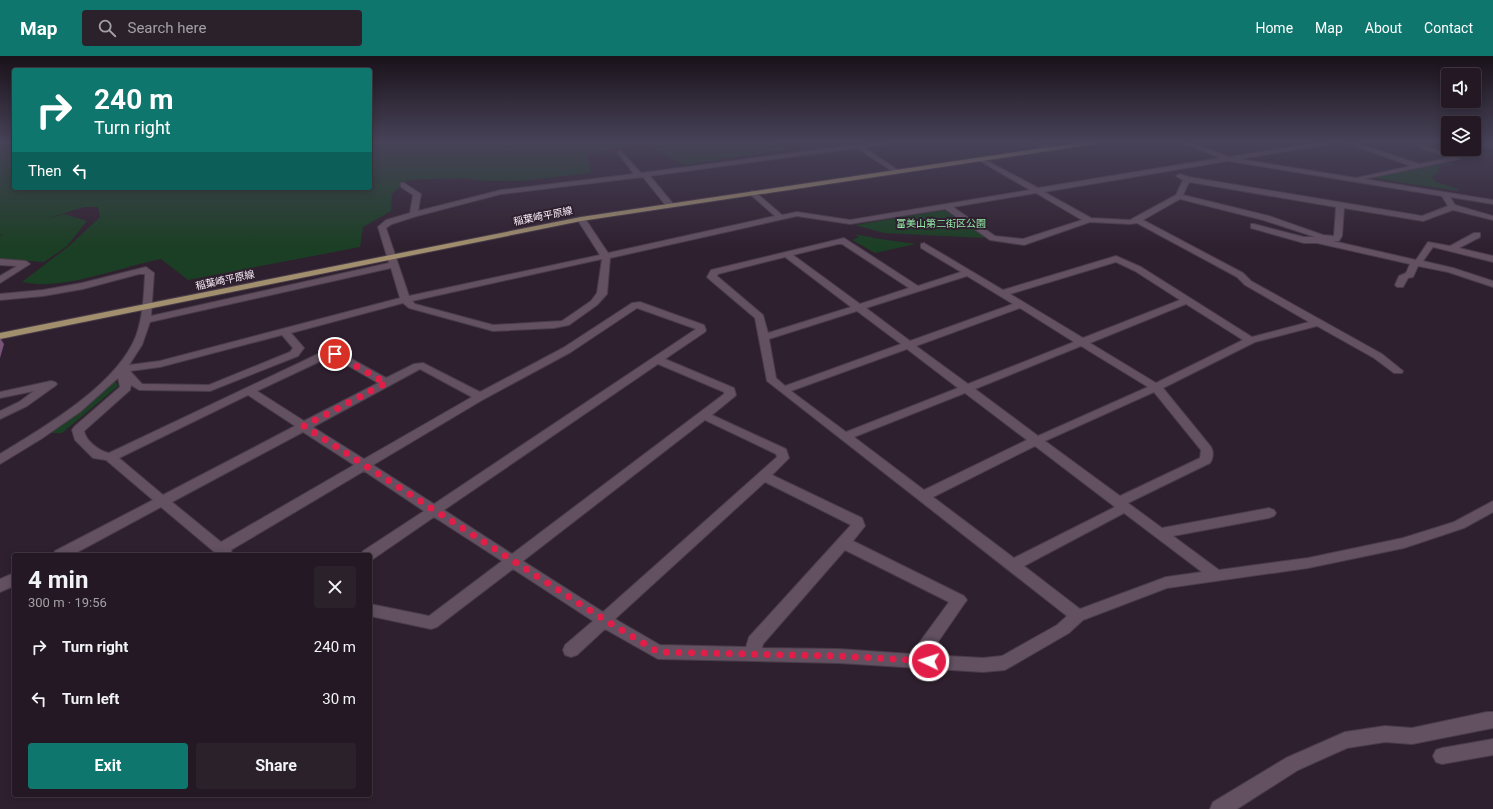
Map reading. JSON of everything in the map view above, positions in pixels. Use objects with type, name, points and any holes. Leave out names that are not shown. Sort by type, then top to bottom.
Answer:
[{"type":"main road","name":"稲葉崎平原線","points":[[0,336],[392,261],[581,219],[861,177]]},
{"type":"street","points":[[581,219],[606,257],[605,278],[602,294],[594,302],[565,323],[493,328],[412,306],[405,300],[382,227],[389,222],[414,214],[501,192],[632,177]]},
{"type":"street","points":[[643,177],[670,205]]},
{"type":"street","points":[[1012,177],[1089,220]]},
{"type":"street","points":[[122,369],[160,364],[405,300],[797,214],[850,222],[1118,177]]},
{"type":"street","points":[[1183,177],[1423,219],[1452,207],[1493,218]]},
{"type":"street","points":[[1340,177],[1493,202]]},
{"type":"street","points":[[946,206],[993,238],[1024,242],[1089,220],[1130,222],[1138,220],[1147,213],[1180,196],[1187,179]]},
{"type":"street","points":[[404,185],[417,194],[414,214]]},
{"type":"street","points":[[754,193],[781,218]]},
{"type":"street","points":[[1445,195],[1452,207]]},
{"type":"street","points":[[1180,196],[1266,218],[1322,237],[1336,239],[1338,236],[1340,205]]},
{"type":"street","points":[[1138,220],[1240,275],[1248,283],[1378,356],[1398,371]]},
{"type":"street","points":[[1254,226],[1304,240],[1317,240],[1417,263],[1493,284]]},
{"type":"street","points":[[1453,248],[1477,235]]},
{"type":"street","points":[[915,288],[844,241],[838,241],[714,272],[712,277],[760,317],[771,379],[783,390],[1078,616]]},
{"type":"street","points":[[1400,285],[1404,276],[1410,275],[1431,244],[1453,248],[1493,259]]},
{"type":"street","points":[[924,246],[1156,387],[1207,450],[1206,460],[1122,504],[1013,565]]},
{"type":"street","points":[[787,254],[857,308],[1214,574]]},
{"type":"street","points":[[1001,294],[1116,259],[1128,262],[1188,300],[1223,326],[1251,340]]},
{"type":"street","points":[[144,320],[392,261]]},
{"type":"street","points":[[0,262],[26,264],[0,280]]},
{"type":"street","points":[[0,297],[44,293],[83,286],[146,270],[150,273],[147,307],[137,345],[119,370],[62,420],[0,460]]},
{"type":"street","points":[[764,337],[915,288],[967,273]]},
{"type":"street","points":[[844,437],[1188,300]]},
{"type":"street","points":[[122,369],[126,388],[78,430],[79,437],[97,455],[110,457],[224,552],[364,465],[480,397],[567,350],[635,305],[640,305],[700,327],[701,330],[371,553]]},
{"type":"street","points":[[783,390],[1020,305]]},
{"type":"street","points":[[923,496],[1036,441],[1156,387],[1251,340],[1318,323]]},
{"type":"street","points":[[122,369],[139,387],[210,388],[294,354],[299,348],[285,332]]},
{"type":"street","points":[[110,457],[322,356],[335,354],[386,383]]},
{"type":"street","points":[[372,610],[431,623],[730,395],[730,390],[657,360]]},
{"type":"street","points":[[64,553],[418,366],[422,366],[480,397]]},
{"type":"street","points":[[0,395],[51,384],[23,404],[0,415]]},
{"type":"street","points":[[249,391],[605,620],[658,652],[839,656],[983,665],[1005,663],[1063,628],[1078,616],[1166,583],[1214,574],[1308,563],[1404,543],[1458,525],[1493,506]]},
{"type":"street","points":[[571,650],[783,458],[782,452],[703,415]]},
{"type":"street","points":[[753,655],[755,642],[858,526],[857,520],[764,476]]},
{"type":"street","points":[[1160,533],[1269,512]]},
{"type":"street","points":[[844,543],[959,600],[915,660]]},
{"type":"street","points":[[0,586],[12,580]]},
{"type":"street","points":[[1220,809],[1292,764],[1345,740],[1385,734],[1412,736],[1493,720]]},
{"type":"street","points":[[1442,756],[1493,747]]},
{"type":"green space","points":[[0,177],[12,177],[12,190],[372,190],[372,177],[554,177],[519,181],[485,181],[464,178],[408,180],[392,194],[391,211],[363,227],[360,247],[188,280],[161,259],[61,283],[41,284],[22,282],[69,246],[100,217],[98,207],[84,207],[46,219],[65,214],[87,221],[67,246],[44,262],[0,259],[0,236],[3,234],[0,235]]},
{"type":"green space","points":[[1375,177],[1432,177],[1436,182],[1458,189],[1458,191],[1379,179]]},
{"type":"green space","name":"富美山第二街区公園","points":[[944,210],[986,238],[884,233],[855,225]]},
{"type":"green space","name":"富美山第二街区公園","points":[[855,234],[916,244],[875,253],[852,240],[859,237]]},
{"type":"green space","points":[[115,381],[118,386],[62,433],[50,433]]},
{"type":"route","points":[[335,354],[386,383],[304,426],[605,620],[658,652],[839,656],[929,661]]}]
